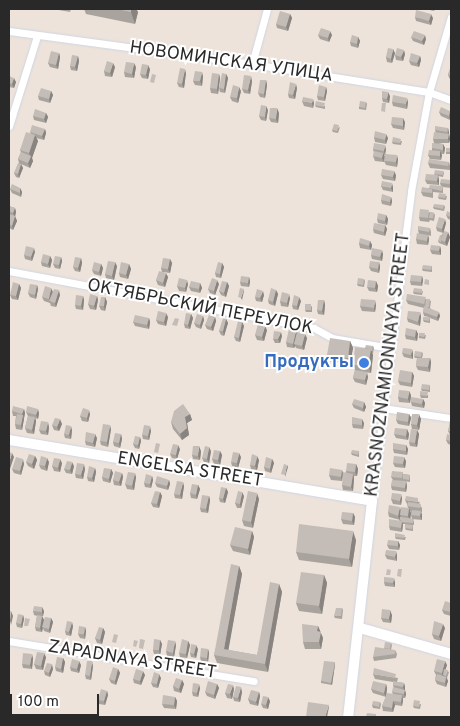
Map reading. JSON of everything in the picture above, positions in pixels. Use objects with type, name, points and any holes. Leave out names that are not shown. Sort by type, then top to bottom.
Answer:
[{"type":"main road","name":"ENGELSA STREET","points":[[9,440],[372,501]]},
{"type":"main road","name":"KRASNOZNAMIONNAYA STREET","points":[[348,717],[360,628],[372,501]]},
{"type":"main road","points":[[360,628],[451,654]]},
{"type":"street","points":[[252,64],[267,9]]},
{"type":"street","name":"KRASNOZNAMIONNAYA STREET","points":[[372,501],[411,191],[429,92],[451,17]]},
{"type":"street","name":"НОВОМИНСКАЯ УЛИЦА","points":[[9,31],[252,64],[429,92],[451,100]]},
{"type":"street","points":[[9,126],[37,36]]},
{"type":"street","name":"ОКТЯБРЬСКИЙ ПЕРЕУЛОК","points":[[9,271],[314,328],[332,338],[390,348]]},
{"type":"street","points":[[383,408],[451,418]]},
{"type":"street","name":"ZAPADNAYA STREET","points":[[9,641],[254,681]]},
{"type":"building","points":[[116,9],[131,9],[131,12]]},
{"type":"building","points":[[416,10],[431,14],[429,21],[415,17]]},
{"type":"building","points":[[280,11],[290,14],[286,27],[276,24]]},
{"type":"building","points":[[321,28],[330,31],[328,38],[318,35]]},
{"type":"building","points":[[414,31],[425,35],[422,41],[411,37]]},
{"type":"building","points":[[352,35],[358,37],[357,44],[350,42]]},
{"type":"building","points":[[388,48],[393,49],[391,59],[386,57]]},
{"type":"building","points":[[397,48],[404,50],[401,57],[395,55]]},
{"type":"building","points":[[51,51],[59,53],[56,65],[48,63]]},
{"type":"building","points":[[411,53],[420,56],[417,63],[409,61]]},
{"type":"building","points":[[72,55],[78,56],[75,67],[70,66]]},
{"type":"building","points":[[107,61],[113,63],[110,73],[104,71]]},
{"type":"building","points":[[126,62],[134,63],[132,74],[124,72]]},
{"type":"building","points":[[142,64],[148,65],[146,75],[140,74]]},
{"type":"building","points":[[180,68],[185,69],[182,84],[177,83]]},
{"type":"building","points":[[195,71],[202,72],[200,81],[193,81]]},
{"type":"building","points":[[212,73],[219,74],[217,89],[210,88]]},
{"type":"building","points":[[222,73],[226,74],[224,89],[219,88]]},
{"type":"building","points":[[152,74],[156,75],[154,83],[150,82]]},
{"type":"building","points":[[244,75],[251,76],[248,90],[242,89]]},
{"type":"building","points":[[9,76],[14,78],[12,84],[9,83]]},
{"type":"building","points":[[260,80],[266,80],[264,94],[258,93]]},
{"type":"building","points":[[290,82],[296,84],[293,95],[288,94]]},
{"type":"building","points":[[233,85],[239,87],[237,98],[230,97]]},
{"type":"building","points":[[319,85],[326,87],[324,97],[317,96]]},
{"type":"building","points":[[41,88],[51,91],[49,99],[38,96]]},
{"type":"building","points":[[382,91],[388,92],[387,99],[382,98]]},
{"type":"building","points":[[393,95],[407,98],[406,104],[392,102]]},
{"type":"building","points":[[303,97],[313,99],[312,103],[302,101]]},
{"type":"building","points":[[316,101],[325,103],[324,107],[315,105]]},
{"type":"building","points":[[360,101],[366,102],[365,108],[359,107]]},
{"type":"building","points":[[382,103],[386,103],[385,112],[381,111]]},
{"type":"building","points":[[261,105],[266,106],[265,117],[259,116]]},
{"type":"building","points":[[441,107],[450,111],[449,116],[439,112]]},
{"type":"building","points":[[270,108],[277,108],[276,119],[269,118]]},
{"type":"building","points":[[35,109],[46,113],[44,119],[33,116]]},
{"type":"building","points":[[392,117],[403,118],[403,126],[391,124]]},
{"type":"building","points":[[334,124],[339,125],[337,131],[332,130]]},
{"type":"building","points":[[32,125],[45,129],[42,136],[30,132]]},
{"type":"building","points":[[435,126],[448,128],[447,132],[435,130]]},
{"type":"building","points":[[375,131],[386,134],[385,140],[374,137]]},
{"type":"building","points":[[26,132],[35,135],[29,153],[20,150]]},
{"type":"building","points":[[434,132],[449,134],[448,139],[433,139]]},
{"type":"building","points":[[393,137],[401,139],[400,143],[392,142]]},
{"type":"building","points":[[374,143],[385,145],[384,151],[373,149]]},
{"type":"building","points":[[432,143],[443,144],[443,150],[432,148]]},
{"type":"building","points":[[446,148],[451,148],[451,152],[446,152]]},
{"type":"building","points":[[429,150],[440,151],[440,156],[428,155]]},
{"type":"building","points":[[374,151],[383,153],[382,158],[373,156]]},
{"type":"building","points":[[21,152],[31,156],[28,163],[18,159]]},
{"type":"building","points":[[385,154],[397,155],[396,162],[384,161]]},
{"type":"building","points":[[429,159],[449,162],[448,166],[428,163]]},
{"type":"building","points":[[18,163],[21,164],[18,174],[14,173]]},
{"type":"building","points":[[382,169],[394,171],[393,177],[381,175]]},
{"type":"building","points":[[435,170],[443,171],[443,175],[434,174]]},
{"type":"building","points":[[426,174],[438,175],[437,181],[425,180]]},
{"type":"building","points":[[441,179],[451,180],[451,184],[440,183]]},
{"type":"building","points":[[382,181],[392,183],[391,188],[381,186]]},
{"type":"building","points":[[12,184],[20,188],[20,193],[10,189]]},
{"type":"building","points":[[430,185],[443,186],[442,191],[429,188]]},
{"type":"building","points":[[422,187],[432,189],[432,193],[421,192]]},
{"type":"building","points":[[439,193],[446,194],[445,198],[438,197]]},
{"type":"building","points":[[382,194],[391,197],[390,202],[381,200]]},
{"type":"building","points":[[434,204],[444,205],[443,209],[433,207]]},
{"type":"building","points":[[9,206],[15,208],[13,213],[9,211]]},
{"type":"building","points":[[420,209],[429,210],[428,218],[419,217]]},
{"type":"building","points":[[447,211],[451,213],[451,217],[446,215]]},
{"type":"building","points":[[430,212],[434,213],[433,218],[429,218]]},
{"type":"building","points":[[378,213],[386,215],[385,221],[377,219]]},
{"type":"building","points":[[9,214],[15,216],[12,226],[9,224]]},
{"type":"building","points":[[439,217],[445,219],[442,229],[436,227]]},
{"type":"building","points":[[374,223],[385,225],[384,232],[373,229]]},
{"type":"building","points":[[418,226],[430,228],[429,232],[418,230]]},
{"type":"building","points":[[444,231],[448,232],[445,242],[441,240]]},
{"type":"building","points":[[417,233],[428,235],[427,241],[416,239]]},
{"type":"building","points":[[440,235],[442,235],[441,242],[438,241]]},
{"type":"building","points":[[360,238],[370,241],[369,246],[359,243]]},
{"type":"building","points":[[431,245],[440,246],[439,251],[430,250]]},
{"type":"building","points":[[26,246],[34,248],[31,257],[24,255]]},
{"type":"building","points":[[372,248],[382,250],[380,257],[371,255]]},
{"type":"building","points":[[43,254],[50,256],[48,264],[41,262]]},
{"type":"building","points":[[55,256],[61,257],[59,265],[53,264]]},
{"type":"building","points":[[75,257],[81,258],[78,268],[73,267]]},
{"type":"building","points":[[163,258],[170,259],[168,269],[161,268]]},
{"type":"building","points":[[108,261],[115,262],[112,276],[105,274]]},
{"type":"building","points":[[370,261],[379,262],[378,269],[369,267]]},
{"type":"building","points":[[94,262],[101,264],[99,272],[92,270]]},
{"type":"building","points":[[121,262],[129,264],[126,275],[119,273]]},
{"type":"building","points":[[218,262],[222,263],[220,274],[215,273]]},
{"type":"building","points":[[423,265],[432,266],[431,270],[422,269]]},
{"type":"building","points":[[159,271],[166,273],[163,283],[156,280]]},
{"type":"building","points":[[411,275],[422,276],[421,282],[410,281]]},
{"type":"building","points":[[241,276],[249,277],[248,283],[240,282]]},
{"type":"building","points":[[179,278],[187,280],[185,288],[177,286]]},
{"type":"building","points":[[212,278],[217,280],[214,291],[208,289]]},
{"type":"building","points":[[358,278],[364,279],[363,285],[357,284]]},
{"type":"building","points":[[425,279],[429,280],[429,285],[424,284]]},
{"type":"building","points":[[368,280],[376,281],[375,288],[367,287]]},
{"type":"building","points":[[191,281],[200,283],[199,289],[189,287]]},
{"type":"building","points":[[222,281],[227,282],[224,293],[219,291]]},
{"type":"building","points":[[13,282],[19,284],[16,296],[10,295]]},
{"type":"building","points":[[30,284],[37,285],[35,295],[28,293]]},
{"type":"building","points":[[45,286],[51,288],[49,299],[42,297]]},
{"type":"building","points":[[240,288],[244,289],[241,298],[238,297]]},
{"type":"building","points":[[271,288],[276,290],[273,302],[268,300]]},
{"type":"building","points":[[414,288],[422,289],[422,293],[413,292]]},
{"type":"building","points":[[54,289],[59,290],[55,303],[49,301]]},
{"type":"building","points":[[257,289],[263,291],[260,298],[255,297]]},
{"type":"building","points":[[282,292],[289,294],[287,303],[280,301]]},
{"type":"building","points":[[90,294],[97,296],[94,306],[88,304]]},
{"type":"building","points":[[407,294],[426,297],[424,304],[406,300]]},
{"type":"building","points":[[76,295],[83,296],[81,306],[75,305]]},
{"type":"building","points":[[294,295],[299,297],[297,306],[292,305]]},
{"type":"building","points":[[101,297],[105,297],[104,306],[99,306]]},
{"type":"building","points":[[361,299],[375,300],[374,308],[360,306]]},
{"type":"building","points":[[426,299],[430,299],[429,307],[425,307]]},
{"type":"building","points":[[318,300],[324,300],[322,311],[317,310]]},
{"type":"building","points":[[305,304],[311,304],[311,310],[305,310]]},
{"type":"building","points":[[424,306],[439,312],[437,317],[423,312]]},
{"type":"building","points":[[158,311],[166,313],[164,322],[156,320]]},
{"type":"building","points":[[408,311],[420,312],[418,322],[407,318]]},
{"type":"building","points":[[186,313],[191,314],[188,325],[184,324]]},
{"type":"building","points":[[197,314],[203,316],[200,325],[194,323]]},
{"type":"building","points":[[135,315],[149,318],[147,325],[133,322]]},
{"type":"building","points":[[209,315],[215,317],[211,327],[205,325]]},
{"type":"building","points":[[423,317],[430,317],[429,321],[423,320]]},
{"type":"building","points":[[175,318],[179,319],[177,326],[172,325]]},
{"type":"building","points":[[223,318],[226,319],[223,331],[219,331]]},
{"type":"building","points":[[238,321],[242,322],[239,338],[234,337]]},
{"type":"building","points":[[258,324],[265,326],[262,337],[255,335]]},
{"type":"building","points":[[406,328],[416,330],[415,337],[405,335]]},
{"type":"building","points":[[289,329],[296,331],[293,344],[286,342]]},
{"type":"building","points":[[274,331],[281,332],[278,339],[273,339]]},
{"type":"building","points":[[297,332],[305,334],[302,346],[294,344]]},
{"type":"building","points":[[419,333],[425,333],[424,337],[419,336]]},
{"type":"building","points":[[330,338],[350,341],[348,358],[327,355]]},
{"type":"building","points":[[366,345],[373,346],[372,351],[365,348]]},
{"type":"building","points":[[355,347],[371,349],[368,366],[353,365]]},
{"type":"building","points":[[403,348],[412,349],[411,355],[402,353]]},
{"type":"building","points":[[415,351],[422,352],[421,357],[414,356]]},
{"type":"building","points":[[417,358],[430,358],[428,367],[416,366]]},
{"type":"building","points":[[355,370],[367,372],[365,380],[353,378]]},
{"type":"building","points":[[400,370],[412,372],[411,383],[398,381]]},
{"type":"building","points":[[422,384],[430,385],[429,390],[421,389]]},
{"type":"building","points":[[399,390],[409,391],[408,399],[398,397]]},
{"type":"building","points":[[420,391],[428,392],[427,396],[420,395]]},
{"type":"building","points":[[411,397],[423,399],[422,404],[411,402]]},
{"type":"building","points":[[354,399],[364,402],[363,408],[352,404]]},
{"type":"building","points":[[183,404],[190,414],[185,417],[187,428],[180,434],[171,422],[174,411]]},
{"type":"building","points":[[13,406],[24,409],[22,414],[12,411]]},
{"type":"building","points":[[27,406],[38,409],[36,415],[26,412]]},
{"type":"building","points":[[83,408],[89,410],[87,418],[80,416]]},
{"type":"building","points":[[397,412],[409,414],[408,422],[396,420]]},
{"type":"building","points":[[17,414],[23,415],[21,425],[15,424]]},
{"type":"building","points":[[412,414],[419,414],[417,425],[411,424]]},
{"type":"building","points":[[28,416],[35,417],[32,430],[25,428]]},
{"type":"building","points":[[352,417],[362,419],[362,425],[352,424]]},
{"type":"building","points":[[55,418],[60,419],[57,427],[52,425]]},
{"type":"building","points":[[450,420],[451,431],[448,431]]},
{"type":"building","points":[[41,421],[48,422],[46,431],[39,430]]},
{"type":"building","points":[[103,424],[110,425],[107,442],[100,441]]},
{"type":"building","points":[[66,425],[71,426],[69,435],[64,434]]},
{"type":"building","points":[[144,425],[150,426],[148,436],[142,435]]},
{"type":"building","points":[[395,428],[407,429],[406,436],[394,434]]},
{"type":"building","points":[[411,429],[417,430],[415,443],[409,442]]},
{"type":"building","points":[[86,432],[95,434],[93,443],[85,441]]},
{"type":"building","points":[[115,433],[121,434],[119,443],[113,442]]},
{"type":"building","points":[[447,434],[451,435],[451,441],[446,440]]},
{"type":"building","points":[[135,436],[140,437],[138,445],[133,444]]},
{"type":"building","points":[[156,443],[160,444],[158,453],[154,452]]},
{"type":"building","points":[[393,443],[406,445],[406,451],[393,449]]},
{"type":"building","points":[[173,444],[178,445],[176,455],[170,454]]},
{"type":"building","points":[[193,446],[199,446],[198,456],[192,455]]},
{"type":"building","points":[[205,446],[209,447],[207,459],[202,458]]},
{"type":"building","points":[[214,450],[220,451],[218,460],[212,459]]},
{"type":"building","points":[[352,450],[359,451],[358,455],[351,453]]},
{"type":"building","points":[[9,452],[12,453],[9,463]]},
{"type":"building","points":[[233,452],[239,453],[237,463],[231,462]]},
{"type":"building","points":[[29,454],[35,456],[32,464],[26,462]]},
{"type":"building","points":[[252,454],[257,456],[255,466],[250,465]]},
{"type":"building","points":[[41,456],[47,458],[45,466],[39,465]]},
{"type":"building","points":[[394,456],[404,457],[403,464],[393,463]]},
{"type":"building","points":[[16,457],[23,459],[20,471],[12,469]]},
{"type":"building","points":[[266,457],[272,459],[270,469],[264,467]]},
{"type":"building","points":[[54,458],[60,459],[58,468],[52,466]]},
{"type":"building","points":[[67,461],[72,462],[70,470],[64,469]]},
{"type":"building","points":[[77,463],[84,464],[81,475],[75,474]]},
{"type":"building","points":[[347,463],[356,464],[355,472],[346,471]]},
{"type":"building","points":[[284,464],[287,465],[285,475],[281,474]]},
{"type":"building","points":[[89,466],[95,468],[92,478],[87,477]]},
{"type":"building","points":[[104,468],[111,469],[109,479],[102,477]]},
{"type":"building","points":[[330,468],[342,470],[341,477],[329,475]]},
{"type":"building","points":[[115,471],[122,473],[119,482],[113,480]]},
{"type":"building","points":[[392,471],[403,472],[402,478],[391,477]]},
{"type":"building","points":[[128,472],[135,473],[132,486],[125,484]]},
{"type":"building","points":[[343,472],[353,474],[351,487],[342,485]]},
{"type":"building","points":[[146,474],[152,476],[150,484],[144,483]]},
{"type":"building","points":[[403,474],[410,475],[409,480],[403,479]]},
{"type":"building","points":[[157,476],[169,480],[167,486],[155,483]]},
{"type":"building","points":[[392,480],[406,481],[405,488],[391,486]]},
{"type":"building","points":[[177,481],[183,482],[180,495],[174,494]]},
{"type":"building","points":[[192,484],[198,485],[196,495],[190,493]]},
{"type":"building","points":[[221,487],[226,488],[223,499],[219,498]]},
{"type":"building","points":[[155,491],[160,492],[157,504],[151,503]]},
{"type":"building","points":[[238,491],[242,492],[240,504],[235,503]]},
{"type":"building","points":[[248,491],[257,493],[251,522],[242,520]]},
{"type":"building","points":[[392,493],[401,494],[400,501],[391,499]]},
{"type":"building","points":[[202,495],[209,496],[206,509],[200,508]]},
{"type":"building","points":[[406,496],[418,498],[418,502],[405,500]]},
{"type":"building","points":[[408,502],[421,504],[420,508],[407,506]]},
{"type":"building","points":[[389,505],[400,507],[398,516],[388,512]]},
{"type":"building","points":[[401,507],[409,508],[408,516],[400,515]]},
{"type":"building","points":[[412,510],[421,511],[420,516],[411,515]]},
{"type":"building","points":[[342,512],[353,513],[352,521],[341,519]]},
{"type":"building","points":[[401,517],[414,519],[413,523],[401,522]]},
{"type":"building","points":[[389,519],[402,521],[401,528],[389,526]]},
{"type":"building","points":[[299,524],[353,531],[349,559],[296,552]]},
{"type":"building","points":[[405,524],[413,525],[412,529],[405,528]]},
{"type":"building","points":[[235,527],[252,531],[248,549],[230,545]]},
{"type":"building","points":[[395,533],[405,535],[404,538],[395,537]]},
{"type":"building","points":[[388,540],[398,541],[398,546],[387,545]]},
{"type":"building","points":[[386,550],[396,551],[395,557],[385,555]]},
{"type":"building","points":[[231,564],[239,566],[224,649],[257,655],[270,582],[279,584],[265,664],[214,655]]},
{"type":"building","points":[[387,569],[391,570],[390,575],[386,575]]},
{"type":"building","points":[[398,569],[402,569],[401,577],[397,576]]},
{"type":"building","points":[[301,572],[324,575],[319,606],[296,603]]},
{"type":"building","points":[[384,577],[394,578],[393,583],[384,582]]},
{"type":"building","points":[[445,601],[451,603],[451,612],[442,610]]},
{"type":"building","points":[[34,606],[42,607],[42,612],[33,611]]},
{"type":"building","points":[[336,608],[342,608],[341,616],[334,616]]},
{"type":"building","points":[[382,609],[390,610],[389,619],[381,618]]},
{"type":"building","points":[[18,614],[23,615],[21,624],[16,623]]},
{"type":"building","points":[[37,615],[42,616],[40,628],[35,627]]},
{"type":"building","points":[[45,617],[51,618],[49,629],[42,627]]},
{"type":"building","points":[[25,618],[30,619],[28,626],[24,626]]},
{"type":"building","points":[[67,621],[72,622],[69,632],[65,631]]},
{"type":"building","points":[[434,621],[443,624],[439,636],[432,634]]},
{"type":"building","points":[[302,624],[318,626],[317,631],[321,632],[319,642],[303,642]]},
{"type":"building","points":[[79,626],[85,627],[84,634],[78,634]]},
{"type":"building","points":[[99,627],[103,628],[100,640],[95,638]]},
{"type":"building","points":[[114,634],[118,635],[116,643],[112,642]]},
{"type":"building","points":[[140,639],[145,640],[143,649],[139,648]]},
{"type":"building","points":[[154,639],[160,640],[159,650],[153,650]]},
{"type":"building","points":[[182,639],[188,641],[186,654],[179,653]]},
{"type":"building","points":[[134,640],[138,641],[136,647],[133,646]]},
{"type":"building","points":[[168,640],[175,641],[173,653],[166,651]]},
{"type":"building","points":[[385,642],[391,643],[390,649],[384,648]]},
{"type":"building","points":[[191,644],[196,645],[194,654],[190,653]]},
{"type":"building","points":[[375,647],[395,650],[395,654],[373,657]]},
{"type":"building","points":[[201,648],[208,649],[207,658],[200,657]]},
{"type":"building","points":[[37,652],[44,653],[41,666],[34,664]]},
{"type":"building","points":[[23,653],[32,654],[30,665],[22,664]]},
{"type":"building","points":[[57,657],[63,658],[61,669],[55,667]]},
{"type":"building","points":[[72,659],[79,661],[77,669],[70,667]]},
{"type":"building","points":[[437,659],[445,661],[442,673],[434,671]]},
{"type":"building","points":[[87,661],[92,661],[90,676],[85,675]]},
{"type":"building","points":[[324,661],[335,662],[331,683],[321,681]]},
{"type":"building","points":[[47,663],[52,664],[49,673],[44,671]]},
{"type":"building","points":[[113,667],[118,669],[115,681],[109,679]]},
{"type":"building","points":[[374,668],[396,674],[395,678],[373,674]]},
{"type":"building","points":[[136,669],[143,671],[140,681],[133,679]]},
{"type":"building","points":[[444,669],[448,670],[446,676],[443,675]]},
{"type":"building","points":[[154,672],[159,674],[157,684],[151,683]]},
{"type":"building","points":[[437,674],[446,677],[445,683],[435,680]]},
{"type":"building","points":[[176,678],[182,680],[179,689],[173,686]]},
{"type":"building","points":[[208,681],[217,684],[214,695],[205,692]]},
{"type":"building","points":[[373,681],[386,684],[384,693],[371,689]]},
{"type":"building","points":[[393,681],[404,683],[403,687],[393,685]]},
{"type":"building","points":[[193,683],[199,684],[197,693],[192,692]]},
{"type":"building","points":[[228,684],[233,685],[230,694],[225,693]]},
{"type":"building","points":[[236,686],[241,687],[238,698],[233,697]]},
{"type":"building","points":[[393,687],[405,690],[404,694],[392,692]]},
{"type":"building","points":[[101,689],[107,691],[104,701],[98,700]]},
{"type":"building","points":[[251,690],[259,692],[256,702],[248,699]]},
{"type":"building","points":[[387,693],[402,695],[401,702],[393,701],[392,708],[382,706]]},
{"type":"building","points":[[163,695],[175,697],[174,705],[162,704]]},
{"type":"building","points":[[263,696],[268,697],[266,705],[261,704]]},
{"type":"building","points":[[414,700],[420,701],[419,707],[413,706]]},
{"type":"building","points":[[373,701],[380,702],[379,707],[372,705]]},
{"type":"building","points":[[308,702],[329,705],[325,717],[306,717]]},
{"type":"building","points":[[367,713],[376,714],[376,717],[366,717]]},
{"type":"place","name":"Продукты","points":[[364,363]]}]
